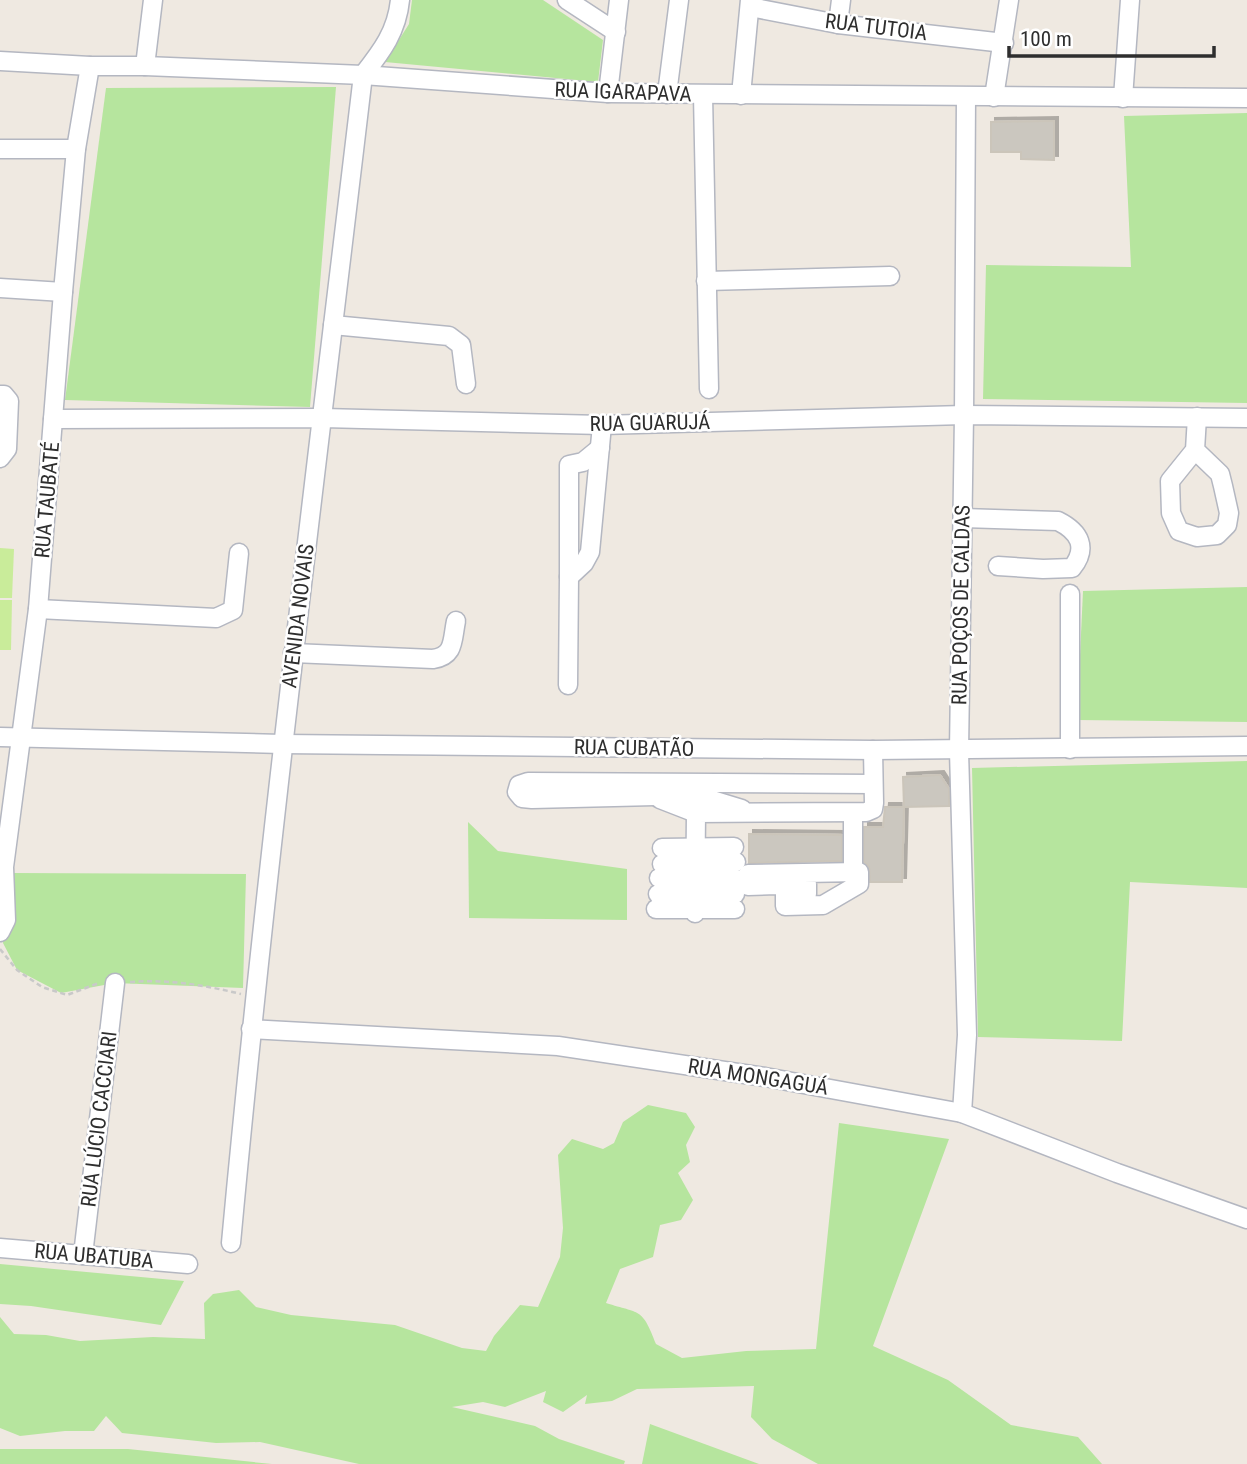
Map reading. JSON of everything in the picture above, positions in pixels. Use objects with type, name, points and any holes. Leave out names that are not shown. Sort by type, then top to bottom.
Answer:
[{"type":"street","points":[[145,65],[153,0]]},
{"type":"street","name":"AVENIDA NOVAIS","points":[[231,1243],[254,997],[282,744],[363,75],[392,35],[399,15],[400,0]]},
{"type":"street","points":[[567,0],[615,32]]},
{"type":"street","points":[[608,93],[619,0]]},
{"type":"street","points":[[667,94],[679,0]]},
{"type":"street","points":[[838,24],[841,0]]},
{"type":"street","points":[[994,97],[1009,0]]},
{"type":"street","points":[[1123,98],[1130,0]]},
{"type":"street","points":[[741,95],[750,3]]},
{"type":"street","name":"RUA TUTOIA","points":[[750,3],[838,24],[1004,43]]},
{"type":"street","name":"RUA IGARAPAVA","points":[[0,61],[363,75],[608,93],[1247,98]]},
{"type":"street","name":"RUA TAUBATÉ","points":[[0,932],[6,920],[2,867],[38,609],[76,149],[90,66]]},
{"type":"street","points":[[703,95],[709,389]]},
{"type":"street","name":"RUA POÇOS DE CALDAS","points":[[962,1114],[967,1035],[959,751],[966,97]]},
{"type":"street","points":[[0,149],[76,149]]},
{"type":"street","points":[[706,281],[890,276]]},
{"type":"street","points":[[0,288],[63,292]]},
{"type":"street","points":[[333,326],[449,336],[461,345],[466,384]]},
{"type":"street","points":[[0,395],[4,395],[9,401],[7,449],[0,458]]},
{"type":"street","name":"RUA GUARUJÁ","points":[[54,419],[323,418],[602,425],[964,415],[1247,418]]},
{"type":"street","points":[[1195,450],[1220,474],[1229,513],[1227,525],[1217,535],[1196,537],[1179,531],[1171,513],[1171,481],[1195,450],[1197,417]]},
{"type":"street","points":[[569,577],[584,563],[590,551],[602,425]]},
{"type":"street","points":[[568,685],[569,465],[583,462],[600,448]]},
{"type":"street","points":[[963,518],[1058,522],[1070,527],[1081,545],[1080,558],[1072,568],[998,566]]},
{"type":"street","points":[[38,609],[216,618],[233,610],[239,553]]},
{"type":"street","points":[[1070,594],[1070,749]]},
{"type":"street","points":[[293,653],[444,657],[450,652],[456,621]]},
{"type":"street","name":"RUA CUBATÃO","points":[[0,737],[282,744],[959,751],[1247,746]]},
{"type":"street","points":[[873,750],[873,783],[873,809],[866,812],[754,814],[653,796],[532,799],[522,798],[517,792],[519,785],[528,782],[873,783]]},
{"type":"street","points":[[696,804],[696,884]]},
{"type":"street","points":[[853,813],[853,872]]},
{"type":"street","points":[[853,872],[859,872],[859,884],[823,905],[785,906],[785,894],[807,894],[807,884],[748,886],[748,874],[853,872]]},
{"type":"street","points":[[659,878],[696,884],[736,878]]},
{"type":"street","points":[[659,878],[696,884],[736,878]]},
{"type":"street","points":[[659,878],[696,884],[736,878]]},
{"type":"street","name":"RUA LÚCIO CACCIARI","points":[[83,1255],[115,983]]},
{"type":"street","name":"RUA MONGAGUÁ","points":[[251,1029],[558,1046],[765,1077],[962,1114],[1247,1219]]},
{"type":"street","name":"RUA UBATUBA","points":[[0,1248],[188,1264]]},
{"type":"path","points":[[0,948],[17,970],[42,987],[67,995],[95,983],[153,980],[207,985],[254,997]]},
{"type":"green space","points":[[412,0],[543,0],[603,40],[598,82],[385,62],[409,24]]},
{"type":"green space","points":[[336,87],[310,407],[65,400],[106,88]]},
{"type":"green space","points":[[1247,113],[1247,403],[983,399],[986,265],[1131,267],[1124,116]]},
{"type":"green space","points":[[0,548],[14,549],[12,598],[0,598]]},
{"type":"green space","points":[[1247,587],[1247,722],[1077,720],[1083,591]]},
{"type":"green space","points":[[0,600],[12,600],[11,650],[0,650]]},
{"type":"green space","points":[[1247,761],[1247,888],[1130,882],[1122,1041],[978,1037],[972,768]]},
{"type":"green space","points":[[468,822],[498,851],[627,869],[627,920],[469,918]]},
{"type":"green space","points":[[12,873],[246,874],[243,988],[115,983],[61,993],[17,970],[3,943]]},
{"type":"green space","points":[[648,1105],[686,1113],[695,1127],[686,1145],[690,1162],[678,1173],[693,1200],[681,1220],[660,1225],[653,1257],[620,1269],[606,1303],[633,1311],[643,1318],[656,1344],[682,1358],[746,1351],[816,1349],[839,1123],[949,1139],[873,1346],[948,1380],[1011,1425],[1078,1437],[1102,1464],[818,1464],[772,1439],[751,1417],[754,1386],[637,1389],[612,1401],[585,1404],[587,1395],[563,1412],[543,1402],[546,1391],[505,1407],[483,1402],[452,1407],[535,1426],[559,1439],[625,1461],[624,1464],[359,1464],[260,1442],[216,1443],[122,1433],[106,1416],[94,1431],[20,1436],[0,1428],[0,1317],[14,1334],[46,1335],[80,1341],[153,1337],[205,1339],[204,1303],[213,1294],[239,1290],[256,1307],[291,1315],[395,1325],[462,1348],[486,1351],[494,1336],[520,1305],[538,1307],[560,1257],[563,1228],[558,1155],[572,1139],[603,1149],[614,1143],[623,1122]]},
{"type":"green space","points":[[0,1264],[184,1281],[161,1325],[0,1304]]},
{"type":"green space","points":[[650,1424],[759,1464],[642,1464]]},
{"type":"green space","points":[[0,1449],[128,1449],[272,1464],[0,1464]]},
{"type":"building","points":[[1054,121],[1054,160],[1021,159],[1021,152],[991,152],[991,122]]},
{"type":"building","points":[[940,775],[949,789],[949,806],[904,807],[903,777]]},
{"type":"building","points":[[885,807],[904,807],[902,882],[870,882],[869,867],[864,862],[864,827],[883,827]]},
{"type":"building","points":[[749,834],[842,835],[842,861],[749,863]]}]
